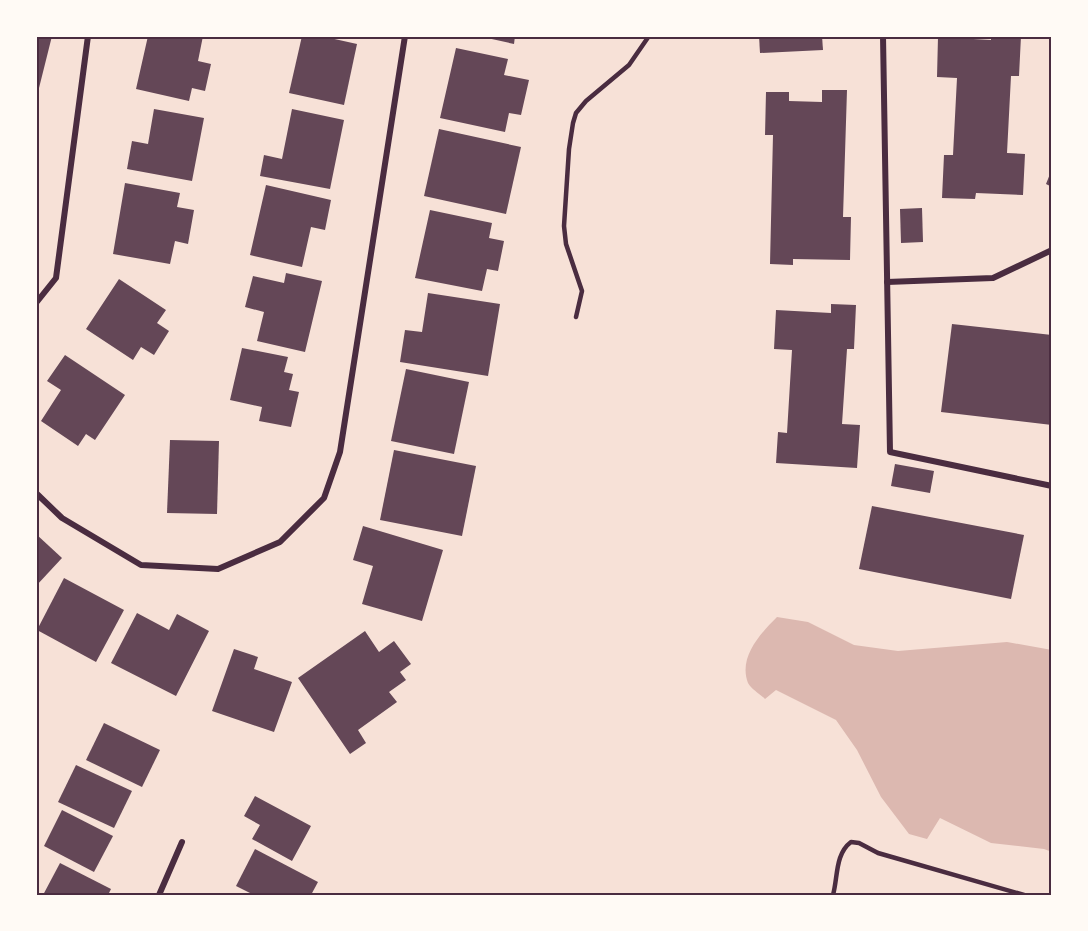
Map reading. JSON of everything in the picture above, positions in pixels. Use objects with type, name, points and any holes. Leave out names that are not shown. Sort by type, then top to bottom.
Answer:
[{"type":"street","points":[[36,303],[56,278],[88,36]]},
{"type":"street","points":[[36,493],[62,518],[141,565],[218,568],[280,542],[324,498],[340,452],[405,36]]},
{"type":"street","points":[[883,36],[890,452],[1052,486]]},
{"type":"street","points":[[887,282],[993,278],[1052,250]]},
{"type":"street","points":[[159,895],[182,842]]},
{"type":"lane","points":[[576,317],[582,291],[566,244],[564,226],[573,123],[576,113],[586,101],[629,65],[649,36]]},
{"type":"lane","points":[[833,895],[841,855],[846,846],[852,842],[859,843],[878,854],[1024,895]]},
{"type":"shaded area","points":[[777,617],[808,622],[854,645],[898,651],[1007,642],[1052,650],[1052,852],[1044,849],[991,843],[940,818],[927,839],[909,834],[881,797],[857,750],[836,720],[776,690],[765,699],[748,683],[746,664],[749,655],[758,638]]},
{"type":"building","points":[[36,36],[52,36],[37,96],[36,96]]},
{"type":"building","points":[[148,36],[203,36],[198,61],[211,64],[205,91],[192,88],[189,101],[136,89]]},
{"type":"building","points":[[302,36],[321,36],[357,44],[344,105],[289,93]]},
{"type":"building","points":[[478,36],[515,36],[514,44]]},
{"type":"building","points":[[759,36],[822,36],[823,50],[760,53]]},
{"type":"building","points":[[991,36],[1021,36],[1019,76],[1011,76],[1007,153],[1025,154],[1023,195],[976,193],[975,199],[942,198],[944,155],[953,155],[957,78],[937,77],[938,37],[991,40]]},
{"type":"building","points":[[456,48],[508,59],[504,75],[529,80],[521,115],[509,113],[505,132],[440,118]]},
{"type":"building","points":[[822,90],[847,90],[843,217],[851,217],[850,260],[793,259],[793,265],[770,264],[773,135],[765,135],[766,92],[789,92],[789,101],[822,102]]},
{"type":"building","points":[[154,109],[204,118],[192,181],[127,169],[132,141],[148,144]]},
{"type":"building","points":[[292,109],[344,120],[330,189],[260,176],[264,155],[282,159]]},
{"type":"building","points":[[439,129],[521,147],[506,214],[424,196]]},
{"type":"building","points":[[1052,169],[1052,187],[1046,184]]},
{"type":"building","points":[[125,183],[180,193],[177,207],[194,210],[188,244],[175,241],[170,264],[113,254]]},
{"type":"building","points":[[266,185],[331,200],[325,230],[311,227],[302,267],[250,255]]},
{"type":"building","points":[[922,208],[923,242],[901,243],[900,209]]},
{"type":"building","points":[[430,210],[492,223],[489,238],[504,241],[498,271],[487,269],[482,291],[415,278]]},
{"type":"building","points":[[286,273],[322,281],[305,352],[257,341],[264,312],[245,307],[253,276],[284,283]]},
{"type":"building","points":[[119,279],[166,310],[157,323],[169,331],[154,355],[141,347],[133,360],[86,329]]},
{"type":"building","points":[[428,293],[500,304],[488,376],[400,362],[405,330],[422,332]]},
{"type":"building","points":[[831,304],[856,305],[854,349],[847,349],[842,424],[860,425],[857,468],[776,463],[778,432],[787,433],[792,350],[774,349],[776,310],[831,313]]},
{"type":"building","points":[[952,324],[1052,335],[1052,425],[941,412]]},
{"type":"building","points":[[242,348],[288,357],[284,372],[293,374],[289,390],[299,392],[291,427],[259,421],[262,407],[230,400]]},
{"type":"building","points":[[65,355],[125,395],[95,440],[86,434],[78,446],[41,421],[61,390],[47,381]]},
{"type":"building","points":[[406,369],[469,382],[454,454],[391,441]]},
{"type":"building","points":[[170,440],[219,441],[217,514],[167,513]]},
{"type":"building","points":[[394,450],[476,466],[462,536],[380,520]]},
{"type":"building","points":[[895,464],[934,471],[930,493],[891,486]]},
{"type":"building","points":[[872,506],[1024,535],[1011,599],[859,569]]},
{"type":"building","points":[[363,526],[443,550],[422,621],[362,604],[373,566],[353,560]]},
{"type":"building","points":[[36,534],[62,558],[36,586]]},
{"type":"building","points":[[64,578],[124,610],[96,662],[37,630]]},
{"type":"building","points":[[137,613],[169,630],[177,614],[209,631],[176,696],[111,663]]},
{"type":"building","points":[[365,631],[379,652],[394,641],[411,664],[400,672],[406,680],[389,692],[397,702],[358,730],[366,743],[350,754],[298,678]]},
{"type":"building","points":[[234,649],[258,657],[254,669],[292,682],[274,732],[212,711]]},
{"type":"building","points":[[104,723],[160,750],[142,787],[86,760]]},
{"type":"building","points":[[76,765],[132,791],[114,828],[58,802]]},
{"type":"building","points":[[255,796],[311,826],[292,861],[252,839],[260,825],[244,816]]},
{"type":"building","points":[[62,810],[113,836],[94,872],[44,846]]},
{"type":"building","points":[[255,849],[318,882],[311,895],[254,895],[236,886]]},
{"type":"building","points":[[60,863],[111,889],[108,895],[43,895]]}]
